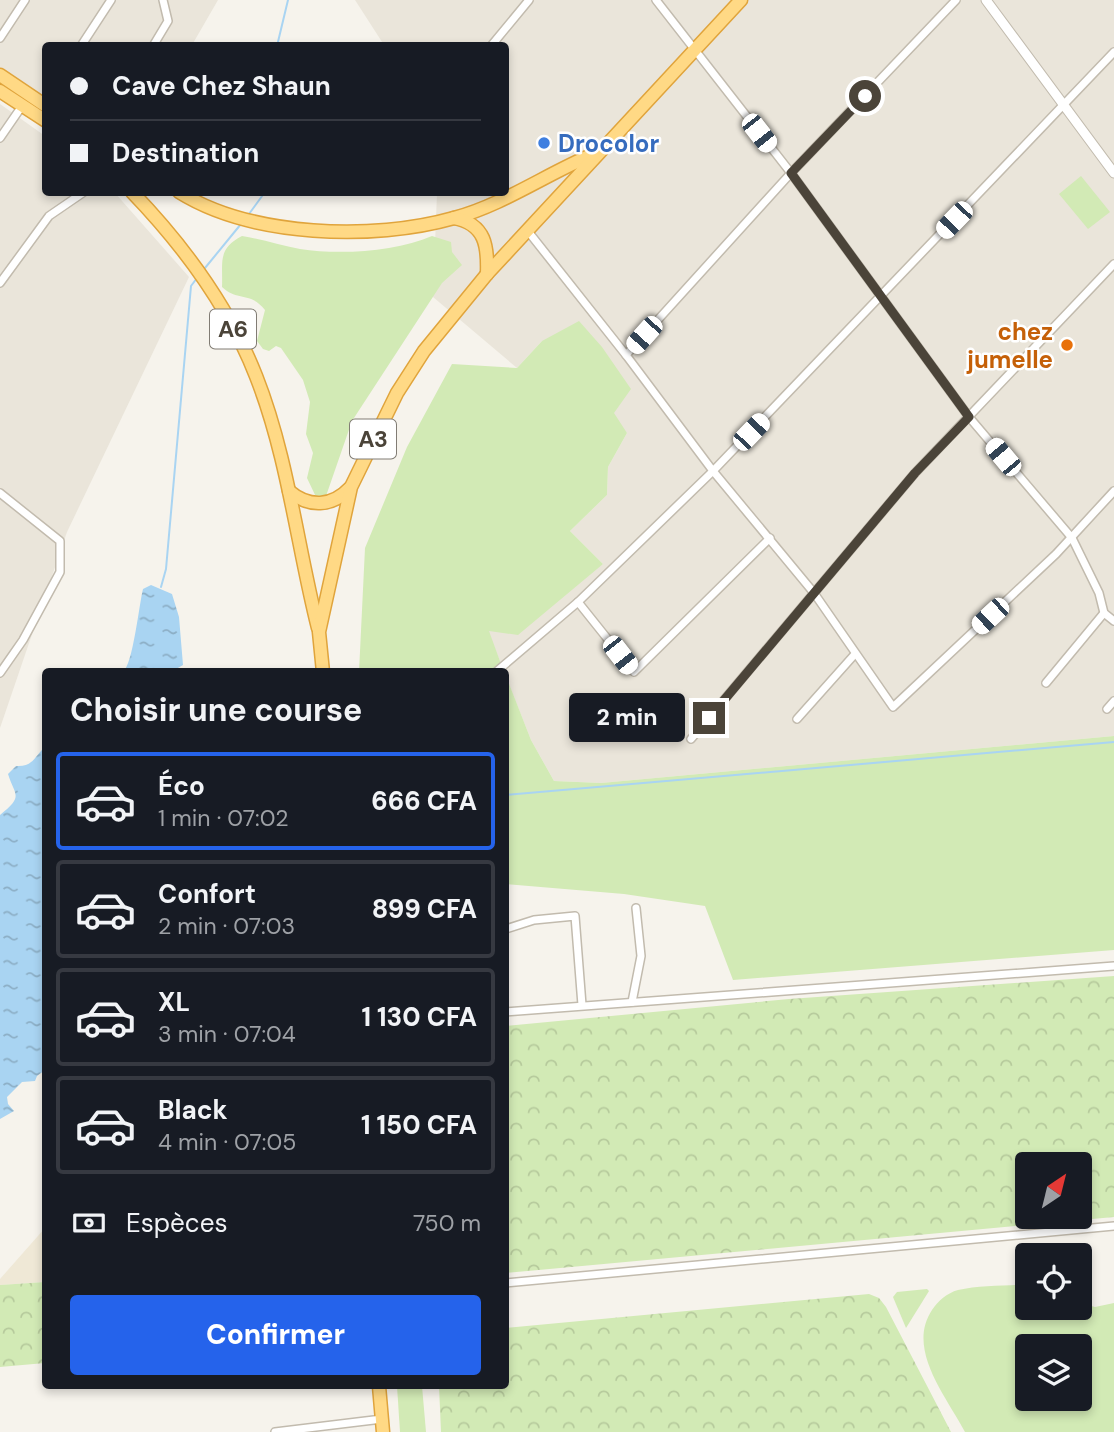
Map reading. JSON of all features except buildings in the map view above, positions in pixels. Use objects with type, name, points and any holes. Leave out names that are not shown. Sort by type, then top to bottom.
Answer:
[{"type":"highway","name":"A3","points":[[323,668],[319,632],[351,487],[372,441],[410,372],[454,312],[487,274],[741,0]]},
{"type":"highway","points":[[0,75],[42,101]]},
{"type":"highway","points":[[0,91],[42,118]]},
{"type":"highway","points":[[509,192],[598,153]]},
{"type":"highway","name":"A6","points":[[136,196],[181,247],[234,331],[256,375],[289,491],[319,632]]},
{"type":"highway","points":[[188,196],[245,220],[300,229],[382,229],[454,218],[500,196]]},
{"type":"highway","points":[[454,218],[470,223],[483,235],[488,249],[487,274]]},
{"type":"highway","points":[[289,491],[307,502],[325,503],[342,496],[351,487]]},
{"type":"highway","points":[[379,1389],[382,1426]]},
{"type":"street","points":[[0,38],[25,0]]},
{"type":"street","points":[[84,42],[111,0]]},
{"type":"street","points":[[156,42],[169,22],[163,0]]},
{"type":"street","points":[[494,42],[529,0]]},
{"type":"street","points":[[656,0],[791,173],[969,417],[1072,538],[1099,593],[1104,613],[1114,621]]},
{"type":"street","points":[[626,355],[791,173],[956,0]]},
{"type":"street","points":[[986,0],[1114,173]]},
{"type":"street","points":[[501,668],[578,602],[713,471],[1114,52]]},
{"type":"street","points":[[0,138],[22,106]]},
{"type":"street","points":[[0,283],[49,216],[78,196]]},
{"type":"street","points":[[527,230],[713,471],[814,593],[893,707],[1072,538],[1114,491]]},
{"type":"street","points":[[691,739],[915,473],[1114,264]]},
{"type":"street","points":[[0,673],[23,640],[60,572],[60,541],[1,497]]},
{"type":"street","points":[[578,602],[634,673],[770,538]]},
{"type":"street","points":[[1046,683],[1104,613]]},
{"type":"street","points":[[797,719],[855,654]]},
{"type":"street","points":[[1107,709],[1114,701]]},
{"type":"street","points":[[632,1002],[641,956],[636,908]]},
{"type":"street","points":[[509,928],[534,920],[575,916],[582,1005]]},
{"type":"street","points":[[509,1012],[1114,966]]},
{"type":"street","points":[[509,1283],[1114,1226]]},
{"type":"street","points":[[275,1432],[382,1426]]},
{"type":"shaded area","points":[[0,0],[218,0],[194,42],[42,42],[42,95],[0,68]]},
{"type":"shaded area","points":[[355,0],[1114,0],[1114,736],[601,783],[554,781],[531,740],[509,684],[509,668],[503,668],[488,631],[603,564],[570,531],[607,495],[608,467],[627,433],[542,341],[517,368],[433,297],[437,196],[509,196],[509,42],[382,42]]},
{"type":"shaded area","points":[[0,104],[42,134],[42,196],[118,196],[189,277],[67,532],[0,728]]},
{"type":"shaded area","points":[[42,1231],[42,1282],[0,1285],[0,1279]]},
{"type":"green space","points":[[1081,176],[1110,212],[1088,229],[1059,194]]},
{"type":"green space","points":[[242,236],[300,249],[332,252],[385,249],[432,236],[451,242],[452,252],[462,265],[442,283],[352,421],[326,496],[316,497],[307,478],[313,453],[306,434],[310,402],[303,380],[281,348],[276,346],[269,351],[263,349],[257,341],[265,310],[260,304],[228,292],[222,287],[225,251]]},
{"type":"green space","points":[[579,321],[602,347],[631,389],[614,413],[627,433],[608,467],[607,495],[570,531],[603,564],[518,635],[489,631],[503,668],[359,668],[365,548],[407,447],[452,364],[517,368],[542,341]]},
{"type":"green space","points":[[509,684],[531,740],[554,781],[601,783],[1114,736],[1114,950],[733,980],[705,906],[624,894],[509,884]]},
{"type":"green space","points":[[1114,976],[1114,1217],[1092,1219],[1092,1152],[1015,1152],[1015,1226],[509,1273],[509,1026],[789,999]]},
{"type":"green space","points":[[42,1282],[42,1363],[0,1367],[0,1285]]},
{"type":"green space","points":[[1015,1285],[1015,1320],[1092,1320],[1092,1306],[1114,1303],[1114,1432],[965,1432],[939,1388],[926,1356],[925,1325],[932,1310],[947,1295],[975,1287]]},
{"type":"green space","points":[[929,1291],[906,1328],[893,1297],[897,1292]]},
{"type":"green space","points":[[869,1294],[879,1298],[886,1307],[951,1432],[441,1432],[439,1389],[509,1389],[509,1328]]},
{"type":"green space","points":[[397,1389],[422,1389],[426,1432],[400,1432]]},
{"type":"water","points":[[151,585],[172,594],[179,617],[183,665],[178,668],[126,668],[143,589]]},
{"type":"water","points":[[42,750],[42,1072],[35,1081],[22,1082],[7,1097],[8,1104],[14,1111],[0,1119],[0,815],[16,796],[8,774],[16,766],[30,763]]},
{"type":"waterway","points":[[278,42],[288,0]]},
{"type":"waterway","points":[[249,214],[262,196]]},
{"type":"waterway","points":[[205,268],[241,224]]},
{"type":"waterway","points":[[161,587],[166,569],[191,286],[197,278]]},
{"type":"waterway","points":[[509,795],[1114,742]]},
{"type":"place","name":"Drocolor","points":[[544,143]]},
{"type":"place","name":"chez jumelle","points":[[1067,345]]},
{"type":"route","points":[[709,718],[915,473],[969,417],[791,173],[865,96]]}]
